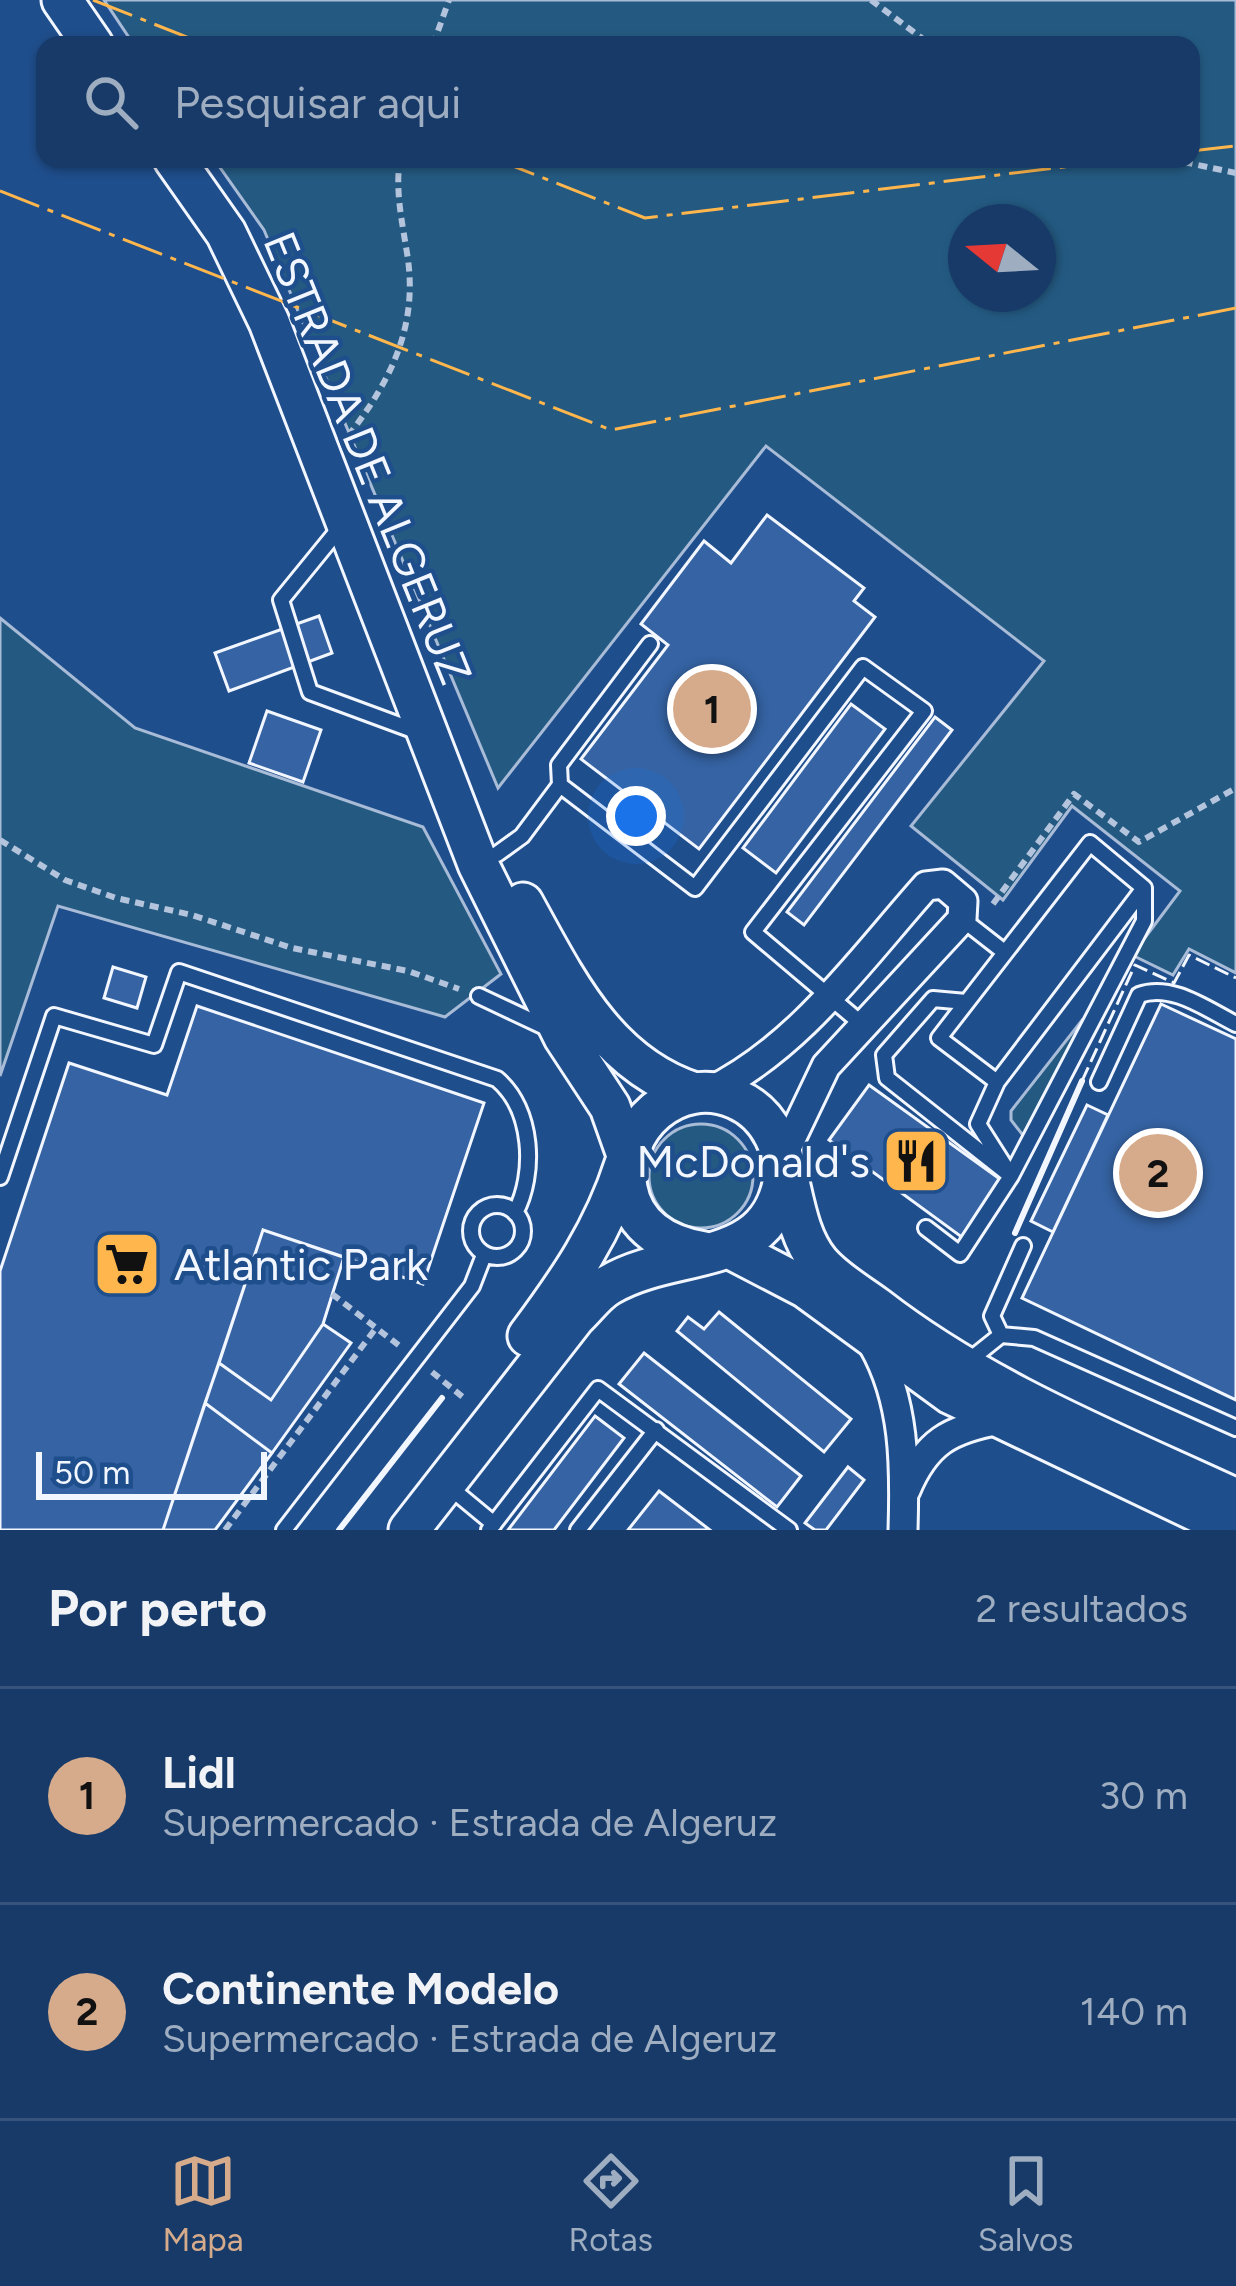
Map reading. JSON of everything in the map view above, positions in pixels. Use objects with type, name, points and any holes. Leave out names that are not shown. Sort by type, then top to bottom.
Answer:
[{"type":"main road","points":[[62,0],[87,36]]},
{"type":"main road","name":"ESTRADA DE ALGERUZ","points":[[179,168],[226,233],[269,322],[343,524],[478,864],[564,1037],[597,1083],[626,1160],[632,1203],[655,1235],[717,1251],[806,1288],[867,1336],[1000,1420],[1236,1530]]},
{"type":"main road","name":"ESTRADA DE ALGERUZ","points":[[428,736],[603,1033],[644,1072],[702,1092],[734,1097],[757,1111],[774,1132],[797,1226],[823,1267],[962,1366],[1236,1498]]},
{"type":"main road","points":[[381,1530],[576,1272],[610,1210],[626,1160],[651,1113],[702,1092]]},
{"type":"main road","points":[[425,1512],[575,1317],[607,1286],[717,1251],[763,1227],[782,1191],[784,1164]]},
{"type":"street","points":[[702,1092],[743,1076],[790,1039],[926,886],[943,884],[963,901],[962,919],[863,1025],[810,1092],[784,1164]]},
{"type":"street","points":[[867,1336],[893,1381],[903,1530]]},
{"type":"street","points":[[904,1493],[922,1456],[938,1439],[966,1426],[1000,1420]]},
{"type":"lane","points":[[343,524],[280,600],[310,692],[428,736]]},
{"type":"lane","points":[[497,854],[522,836],[560,785],[559,765],[650,644]]},
{"type":"lane","points":[[560,785],[694,888],[863,667],[924,711],[753,932],[863,1025]]},
{"type":"lane","points":[[997,1082],[939,1038],[1003,951],[1090,843],[1144,888]]},
{"type":"lane","points":[[1011,1176],[978,1124],[997,1082],[1144,888]]},
{"type":"lane","points":[[926,1228],[960,1254],[1011,1176],[1144,921],[1144,888]]},
{"type":"lane","points":[[962,919],[1003,951]]},
{"type":"lane","points":[[0,1177],[54,1016],[154,1045],[179,972],[497,1079],[523,1120],[527,1172],[525,1194],[515,1213]]},
{"type":"lane","points":[[1099,1082],[1138,995],[1155,989],[1178,995],[1236,1024]]},
{"type":"lane","points":[[479,996],[509,1005],[564,1037]]},
{"type":"lane","points":[[966,1002],[933,999],[884,1055],[882,1067],[887,1078],[1011,1176]]},
{"type":"lane","points":[[500,1205],[515,1213],[523,1228],[519,1245],[506,1256],[484,1255],[472,1240],[476,1215],[500,1205]]},
{"type":"lane","points":[[1001,1334],[992,1316],[1023,1246]]},
{"type":"lane","points":[[284,1530],[472,1286],[484,1255]]},
{"type":"lane","points":[[962,1366],[1001,1334],[1034,1338],[1236,1428]]},
{"type":"lane","points":[[425,1512],[492,1527],[598,1389],[789,1530]]},
{"type":"lane","points":[[578,1530],[656,1430]]},
{"type":"path","points":[[436,36],[449,0]]},
{"type":"path","points":[[872,0],[919,36]]},
{"type":"path","points":[[1200,165],[1236,173]]},
{"type":"path","points":[[324,467],[383,392],[404,338],[412,303],[399,208],[400,168]]},
{"type":"path","points":[[0,840],[65,880],[116,898],[192,915],[292,947],[409,971],[479,996]]},
{"type":"path","points":[[332,1294],[402,1347]]},
{"type":"path","points":[[225,1530],[243,1499],[289,1446],[376,1328]]},
{"type":"path","points":[[424,1366],[464,1398]]},
{"type":"path","points":[[281,1439],[289,1446]]},
{"type":"shaded area","points":[[104,0],[1236,0],[1236,973],[1189,949],[1173,975],[1132,955],[1180,891],[1072,806],[1003,900],[911,826],[1044,661],[766,446],[498,788],[264,230],[220,168],[1200,168],[1200,36],[128,36]]},
{"type":"shaded area","points":[[0,618],[135,728],[423,827],[501,974],[445,1017],[58,906],[0,1076]]},
{"type":"shaded area","points":[[1083,1019],[1025,1138],[1011,1120],[1011,1111]]},
{"type":"shaded area","points":[[701,1124],[721,1128],[738,1139],[749,1156],[753,1176],[749,1196],[738,1213],[721,1224],[701,1228],[681,1224],[664,1213],[653,1196],[649,1176],[653,1156],[664,1139],[681,1128]]},
{"type":"building","points":[[767,515],[864,588],[854,601],[875,617],[699,849],[581,759],[668,645],[641,624],[704,541],[731,563]]},
{"type":"building","points":[[319,616],[332,653],[229,691],[215,653]]},
{"type":"building","points":[[851,704],[885,729],[776,873],[743,848]]},
{"type":"building","points":[[267,711],[321,730],[303,782],[249,763]]},
{"type":"building","points":[[935,717],[952,730],[804,925],[787,912]]},
{"type":"building","points":[[113,967],[146,977],[137,1008],[104,998]]},
{"type":"building","points":[[1161,1004],[1236,1039],[1236,1400],[1022,1298]]},
{"type":"building","name":"Atlantic Park","points":[[197,1006],[484,1103],[423,1284],[263,1230],[163,1530],[0,1530],[0,1271],[69,1063],[167,1095]]},
{"type":"building","name":"McDonald's","points":[[869,1085],[1004,1182],[963,1238],[829,1140]]},
{"type":"building","points":[[1087,1105],[1108,1115],[1053,1232],[1031,1221]]},
{"type":"building","points":[[263,1230],[344,1257],[323,1324],[271,1400],[219,1363]]},
{"type":"building","points":[[719,1312],[851,1419],[824,1452],[677,1331],[688,1317],[704,1329]]},
{"type":"building","points":[[323,1324],[351,1343],[272,1453],[205,1403],[219,1363],[271,1400]]},
{"type":"building","points":[[644,1353],[801,1476],[777,1507],[619,1384]]},
{"type":"building","points":[[205,1403],[272,1453],[215,1530],[163,1530]]},
{"type":"building","points":[[595,1416],[624,1438],[554,1530],[508,1530]]},
{"type":"building","points":[[848,1467],[864,1480],[826,1530],[815,1530],[805,1523]]},
{"type":"building","points":[[659,1491],[710,1530],[628,1530]]},
{"type":"fence","points":[[1082,1081],[1135,965],[1174,983],[1189,955],[1236,978]]},
{"type":"wall","points":[[1015,1233],[1082,1081]]},
{"type":"wall","points":[[339,1530],[442,1398]]},
{"type":"power","points":[[93,0],[184,36]]},
{"type":"power","points":[[1200,150],[1236,146]]},
{"type":"power","points":[[518,168],[645,218],[1055,168]]},
{"type":"power","points":[[0,191],[611,430],[1236,308]]},
{"type":"place","name":"Lidl","points":[[712,709]]},
{"type":"place","name":"McDonald's","points":[[916,1161]]},
{"type":"place","name":"Continente Modelo","points":[[1158,1173]]},
{"type":"place","name":"Atlantic Park","points":[[127,1264]]}]
